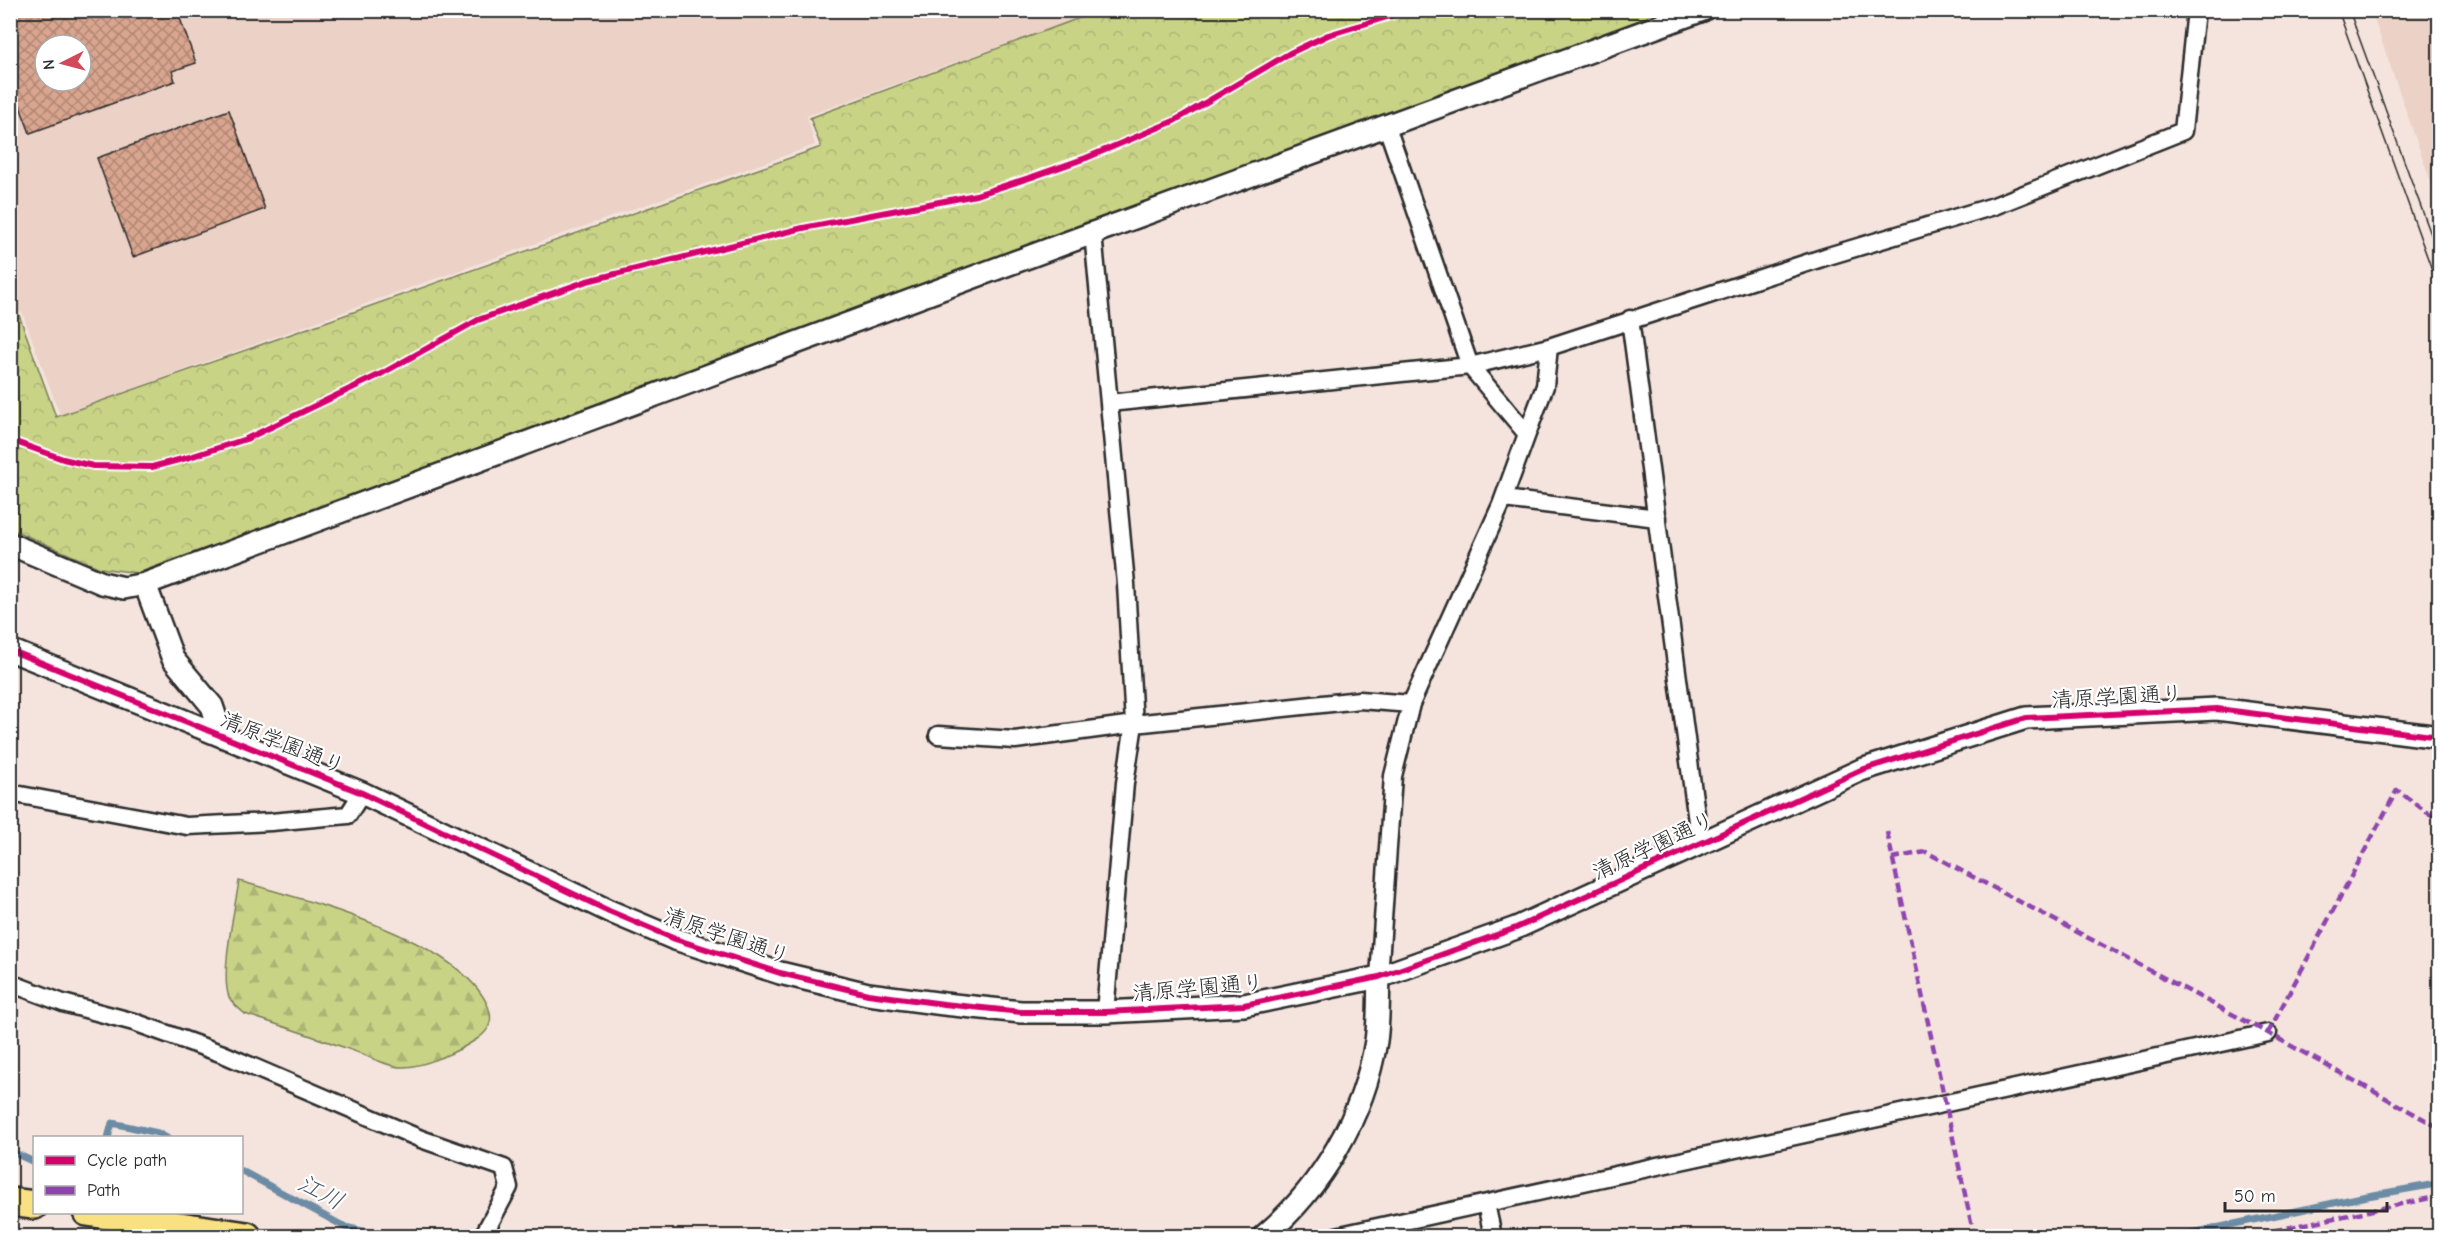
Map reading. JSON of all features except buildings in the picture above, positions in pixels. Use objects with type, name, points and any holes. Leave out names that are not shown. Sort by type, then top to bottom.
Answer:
[{"type":"highway","points":[[10,1202],[33,1205]]},
{"type":"highway","points":[[100,1214],[247,1236]]},
{"type":"street","points":[[10,544],[102,583],[124,588],[145,584],[1703,10]]},
{"type":"street","points":[[1109,403],[1470,366],[1549,347],[1825,257],[1994,206],[2183,131],[2196,10]]},
{"type":"street","points":[[1387,127],[1470,366],[1527,434]]},
{"type":"street","points":[[1093,233],[1126,584],[1134,724],[1125,783],[1105,1012]]},
{"type":"street","points":[[1630,319],[1700,844]]},
{"type":"street","points":[[1264,1236],[1310,1189],[1338,1147],[1362,1095],[1376,1041],[1378,977],[1393,776],[1411,704],[1503,499],[1545,386],[1549,347]]},
{"type":"street","points":[[1503,499],[1657,518]]},
{"type":"street","points":[[145,584],[173,659],[212,706],[222,736]]},
{"type":"street","name":"清原学園通り","points":[[10,650],[362,793],[620,916],[675,939],[780,973],[868,994],[1021,1012],[1105,1012],[1244,1005],[1378,977],[1516,928],[1861,770],[2026,718],[2217,709],[2439,737]]},
{"type":"street","points":[[938,735],[1015,740],[1134,724],[1360,700],[1411,704]]},
{"type":"street","points":[[10,793],[187,826],[348,815],[362,793]]},
{"type":"street","points":[[10,983],[63,1003],[134,1022],[223,1054],[411,1134],[504,1168],[509,1187],[483,1236]]},
{"type":"street","points":[[1336,1236],[2268,1033]]},
{"type":"street","points":[[1486,1204],[1493,1236]]},
{"type":"shaded area","points":[[11,11],[1098,11],[807,116],[815,145],[401,291],[60,415],[22,312],[11,316]]},
{"type":"shaded area","points":[[2371,11],[2439,11],[2439,205]]},
{"type":"green space","points":[[1101,10],[1664,11],[138,573],[100,568],[11,529],[11,318],[19,315],[56,417],[821,147],[810,118]]},
{"type":"green space","points":[[239,881],[338,911],[412,941],[444,960],[470,981],[487,1004],[491,1019],[488,1028],[477,1039],[461,1049],[420,1065],[401,1067],[245,1014],[230,1000],[226,973]]},
{"type":"waterway","name":"江川","points":[[109,1136],[112,1123],[163,1136]]},
{"type":"waterway","name":"江川","points":[[10,1151],[33,1162]]},
{"type":"waterway","name":"江川","points":[[243,1172],[345,1227],[385,1236]]},
{"type":"waterway","name":"江川","points":[[2178,1236],[2362,1197],[2436,1184]]},
{"type":"waterway","points":[[2433,1236],[2440,1217]]},
{"type":"tram line","points":[[2338,10],[2440,292]]},
{"type":"tram line","points":[[2349,10],[2440,259]]},
{"type":"marked path","points":[[2268,1033],[2397,790],[2440,822]]},
{"type":"marked path","points":[[1887,832],[1974,1236]]},
{"type":"marked path","points":[[1892,858],[1926,852],[2268,1033],[2440,1128]]},
{"type":"marked path","points":[[2248,1236],[2440,1196]]},
{"type":"cycle path","points":[[10,440],[63,459],[93,466],[152,467],[190,457],[246,439],[381,374],[478,320],[587,281],[803,228],[976,195],[1032,177],[1086,158],[1174,121],[1290,53],[1328,35],[1410,10]]},
{"type":"cycle path","points":[[10,650],[362,793],[609,911],[675,939],[780,973],[868,994],[1021,1012],[1105,1012],[1244,1005],[1379,977],[1516,928],[1861,770],[2026,718],[2217,709],[2440,737]]}]
